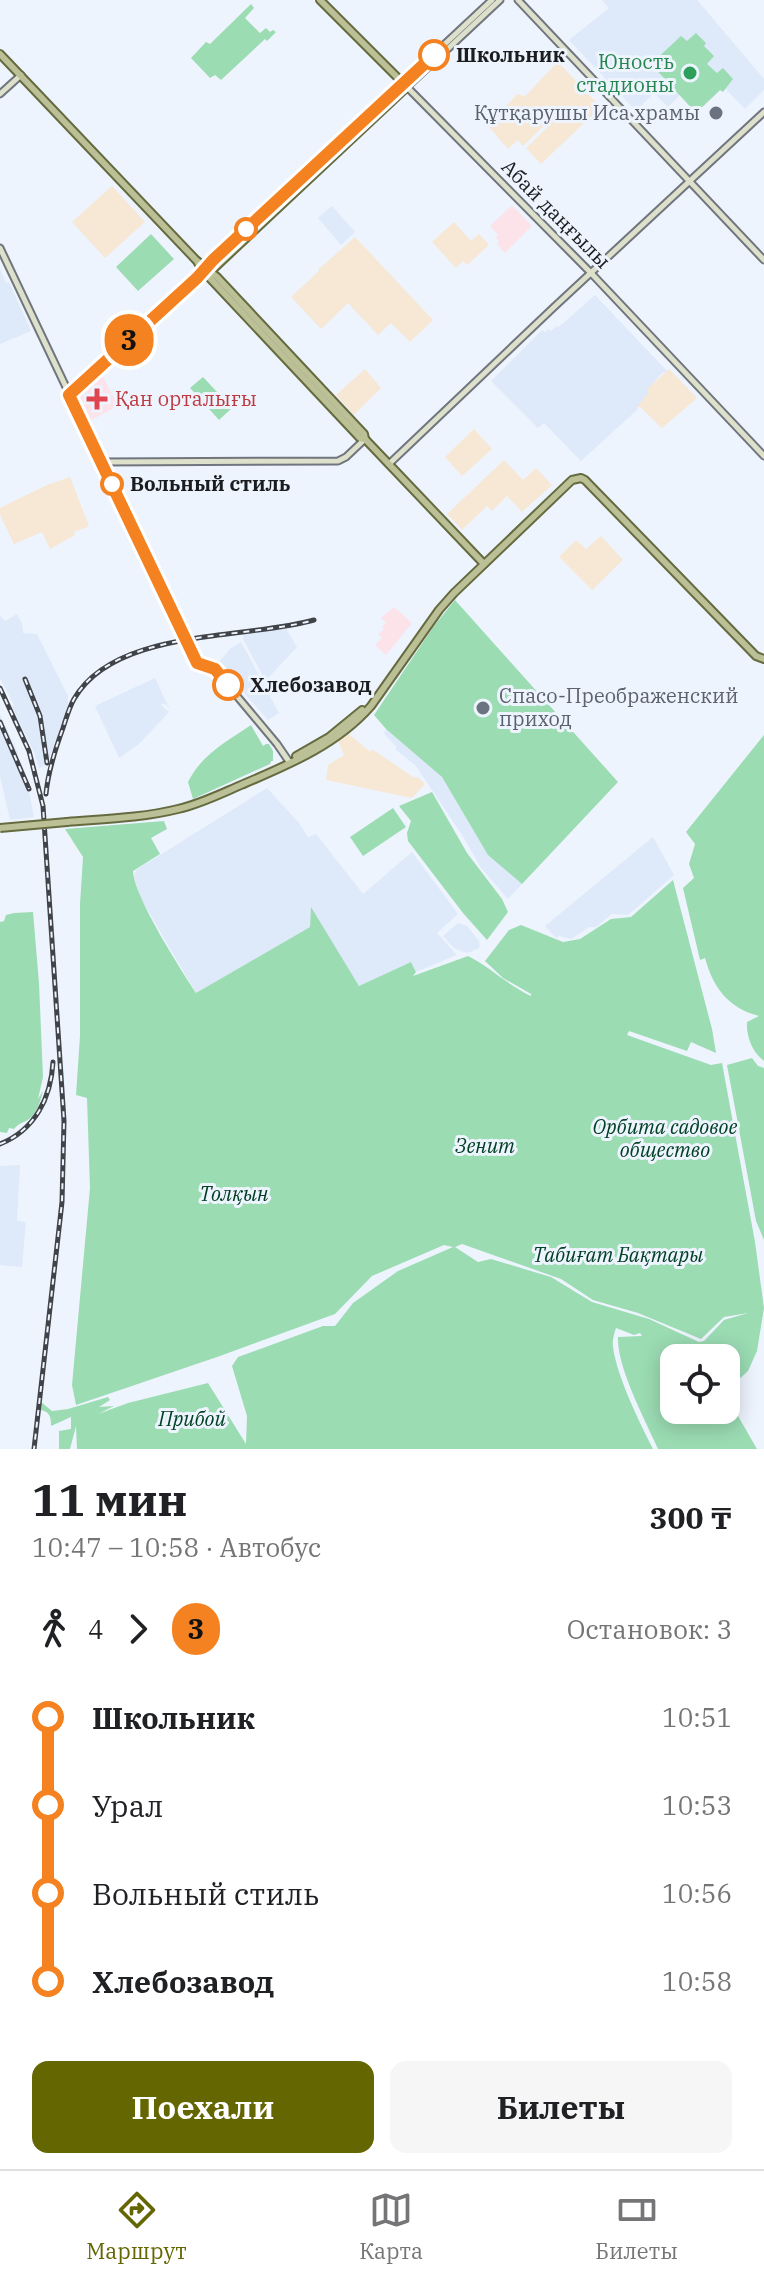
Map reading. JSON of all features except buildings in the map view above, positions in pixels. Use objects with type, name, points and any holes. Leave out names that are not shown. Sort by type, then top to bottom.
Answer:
[{"type":"main road","name":"Абай даңғылы","points":[[320,0],[591,273],[764,456]]},
{"type":"main road","points":[[69,395],[288,195],[492,0]]},
{"type":"main road","points":[[405,85],[500,0]]},
{"type":"main road","points":[[518,0],[764,260]]},
{"type":"main road","points":[[0,54],[360,438],[365,439],[483,563]]},
{"type":"main road","points":[[0,94],[21,75]]},
{"type":"main road","points":[[389,464],[764,112]]},
{"type":"main road","points":[[0,248],[197,663],[216,671],[277,744],[288,762]]},
{"type":"main road","points":[[101,462],[338,461],[365,439]]},
{"type":"main road","points":[[0,826],[146,812],[187,804],[288,762],[329,737],[358,714],[454,593],[572,480],[582,477],[763,658]]},
{"type":"shaded area","points":[[602,0],[697,0],[764,79],[764,90],[745,109],[724,87],[696,113],[680,95],[668,107],[654,93],[636,111],[569,40],[609,8]]},
{"type":"shaded area","points":[[558,62],[601,107],[541,164],[526,148],[551,124],[549,121],[523,146],[518,140],[508,149],[488,126],[517,94],[525,96]]},
{"type":"shaded area","points":[[112,186],[145,222],[105,258],[72,222]]},
{"type":"shaded area","points":[[332,206],[355,232],[341,245],[318,218]]},
{"type":"shaded area","points":[[513,206],[532,226],[505,253],[497,244],[498,235],[490,226]]},
{"type":"shaded area","points":[[454,222],[471,241],[479,234],[489,245],[467,265],[463,261],[456,268],[432,242]]},
{"type":"shaded area","points":[[355,237],[433,320],[410,342],[391,323],[378,335],[348,303],[321,329],[291,297]]},
{"type":"shaded area","points":[[0,269],[31,331],[0,344]]},
{"type":"shaded area","points":[[595,295],[667,371],[647,390],[649,392],[638,409],[581,461],[544,423],[538,428],[491,381],[542,330],[551,331],[559,327]]},
{"type":"shaded area","points":[[365,369],[381,388],[354,415],[336,395]]},
{"type":"shaded area","points":[[669,369],[697,398],[662,428],[637,407],[649,392],[647,389]]},
{"type":"shaded area","name":"Қан орталығы","points":[[102,375],[118,406],[91,420],[79,395]]},
{"type":"shaded area","points":[[474,429],[492,449],[462,476],[445,457]]},
{"type":"shaded area","points":[[504,460],[523,480],[536,468],[552,485],[522,512],[507,496],[492,511],[487,506],[462,530],[447,514]]},
{"type":"shaded area","points":[[70,477],[89,526],[74,532],[75,535],[50,549],[42,532],[14,544],[0,515],[0,508]]},
{"type":"shaded area","points":[[601,536],[623,560],[592,590],[559,557],[576,540],[586,549]]},
{"type":"shaded area","points":[[394,607],[412,623],[386,655],[375,645],[382,638],[378,634],[386,623],[381,618]]},
{"type":"shaded area","points":[[17,614],[23,633],[37,634],[68,696],[68,708],[48,765],[39,768],[0,678],[0,616],[5,621]]},
{"type":"shaded area","points":[[283,624],[297,647],[268,678],[264,678],[243,639],[244,630]]},
{"type":"shaded area","points":[[241,642],[279,713],[268,720],[218,663]]},
{"type":"shaded area","points":[[155,678],[171,708],[163,703],[161,705],[169,712],[139,744],[119,758],[95,706]]},
{"type":"shaded area","points":[[0,714],[18,754],[16,756],[34,817],[10,820],[0,776]]},
{"type":"shaded area","points":[[386,729],[442,777],[488,854],[522,884],[508,899],[481,868],[416,766],[395,749],[397,747],[384,734]]},
{"type":"shaded area","points":[[349,734],[370,752],[372,749],[425,784],[412,798],[326,780],[328,765],[344,755],[338,741]]},
{"type":"shaded area","points":[[267,788],[308,837],[316,834],[363,894],[412,852],[458,914],[437,933],[457,955],[416,972],[411,962],[359,986],[311,909],[310,927],[196,993],[140,897],[134,877],[136,870]]},
{"type":"shaded area","points":[[653,837],[674,875],[628,915],[612,914],[596,927],[589,927],[571,939],[556,938],[545,926]]},
{"type":"shaded area","points":[[458,923],[467,926],[479,941],[478,949],[467,953],[455,949],[443,936]]},
{"type":"shaded area","points":[[20,1165],[17,1221],[26,1222],[22,1267],[0,1265],[0,1166]]},
{"type":"green space","points":[[251,4],[254,8],[245,18],[260,33],[266,28],[276,32],[221,80],[215,75],[210,78],[191,58]]},
{"type":"green space","points":[[696,33],[714,56],[707,64],[717,73],[723,68],[733,79],[723,92],[720,90],[696,113],[651,64],[681,36],[687,41]]},
{"type":"green space","points":[[151,234],[174,259],[138,291],[116,267]]},
{"type":"green space","points":[[203,377],[232,408],[219,420],[190,388]]},
{"type":"green space","points":[[455,600],[618,782],[522,884],[488,855],[442,777],[374,715]]},
{"type":"green space","points":[[251,725],[263,746],[269,744],[273,761],[193,799],[188,782],[200,764],[215,749]]},
{"type":"green space","points":[[764,735],[764,1061],[753,1048],[748,1033],[747,1022],[759,1016],[730,1002],[717,987],[705,958],[700,960],[683,888],[694,878],[689,864],[695,844],[686,832]]},
{"type":"green space","points":[[432,792],[467,853],[502,899],[508,912],[487,940],[408,841],[411,821],[399,806]]},
{"type":"green space","points":[[393,808],[406,827],[363,856],[350,837]]},
{"type":"green space","points":[[164,821],[167,829],[151,838],[160,854],[133,871],[135,883],[149,914],[196,993],[310,927],[311,907],[359,986],[411,962],[416,972],[413,976],[468,956],[531,996],[503,978],[485,961],[509,930],[521,925],[563,942],[580,939],[611,919],[631,917],[673,880],[716,1053],[691,1042],[687,1051],[629,1031],[627,1035],[711,1065],[722,1063],[764,1308],[757,1351],[748,1371],[740,1378],[740,1344],[660,1344],[660,1424],[740,1424],[740,1419],[757,1449],[658,1449],[633,1393],[619,1349],[618,1337],[642,1336],[616,1328],[613,1338],[615,1359],[629,1399],[653,1449],[77,1449],[76,1426],[70,1449],[59,1449],[59,1431],[71,1429],[71,1417],[51,1426],[49,1415],[41,1410],[41,1402],[52,1411],[68,1409],[108,1397],[110,1400],[99,1407],[114,1406],[98,1414],[128,1403],[208,1383],[246,1444],[247,1416],[232,1366],[238,1357],[323,1326],[335,1326],[353,1303],[398,1271],[453,1247],[444,1245],[372,1276],[335,1314],[76,1405],[72,1385],[90,1188],[87,1098],[76,1095],[83,857],[65,829]],"holes":[[[462,1244],[561,1279],[593,1300],[638,1313],[701,1339],[724,1317],[748,1313],[724,1320],[704,1341],[699,1342],[649,1319],[592,1302],[551,1277],[491,1259],[478,1262],[455,1247]]]},
{"type":"green space","points":[[33,912],[43,1077],[38,1099],[43,1091],[32,1116],[14,1129],[9,1128],[7,1133],[0,1132],[0,922],[6,915]]},
{"type":"green space","points":[[752,1058],[764,1068],[764,1240],[756,1221],[727,1065]]},
{"type":"railway","points":[[46,794],[52,761],[69,710],[93,676],[119,660],[149,648],[314,620]]},
{"type":"railway","points":[[25,679],[40,716],[47,763]]},
{"type":"railway","points":[[0,688],[29,751],[43,806],[64,1121],[62,1202],[34,1449]]},
{"type":"railway","points":[[0,722],[29,789]]},
{"type":"railway","points":[[0,1144],[23,1130],[39,1111],[49,1088],[53,1062]]},
{"type":"bus line","name":"3","points":[[228,685],[215,669],[197,663],[69,395],[434,55]]},
{"type":"place","name":"Школьник","points":[[434,55]]},
{"type":"place","name":"Юность стадионы","points":[[690,73]]},
{"type":"place","name":"Құтқарушы Иса храмы","points":[[716,113]]},
{"type":"place","name":"Қан орталығы","points":[[97,399]]},
{"type":"place","name":"Вольный стиль","points":[[112,484]]},
{"type":"place","name":"Хлебозавод","points":[[228,685]]},
{"type":"place","name":"Спасо-Преображенский приход","points":[[483,708]]},
{"type":"park label","name":"Орбита садовое общество","points":[[665,1138]]},
{"type":"park label","name":"Зенит","points":[[485,1146]]},
{"type":"park label","name":"Толқын","points":[[234,1194]]},
{"type":"park label","name":"Табиғат Бақтары","points":[[618,1255]]},
{"type":"park label","name":"Прибой","points":[[192,1419]]}]
